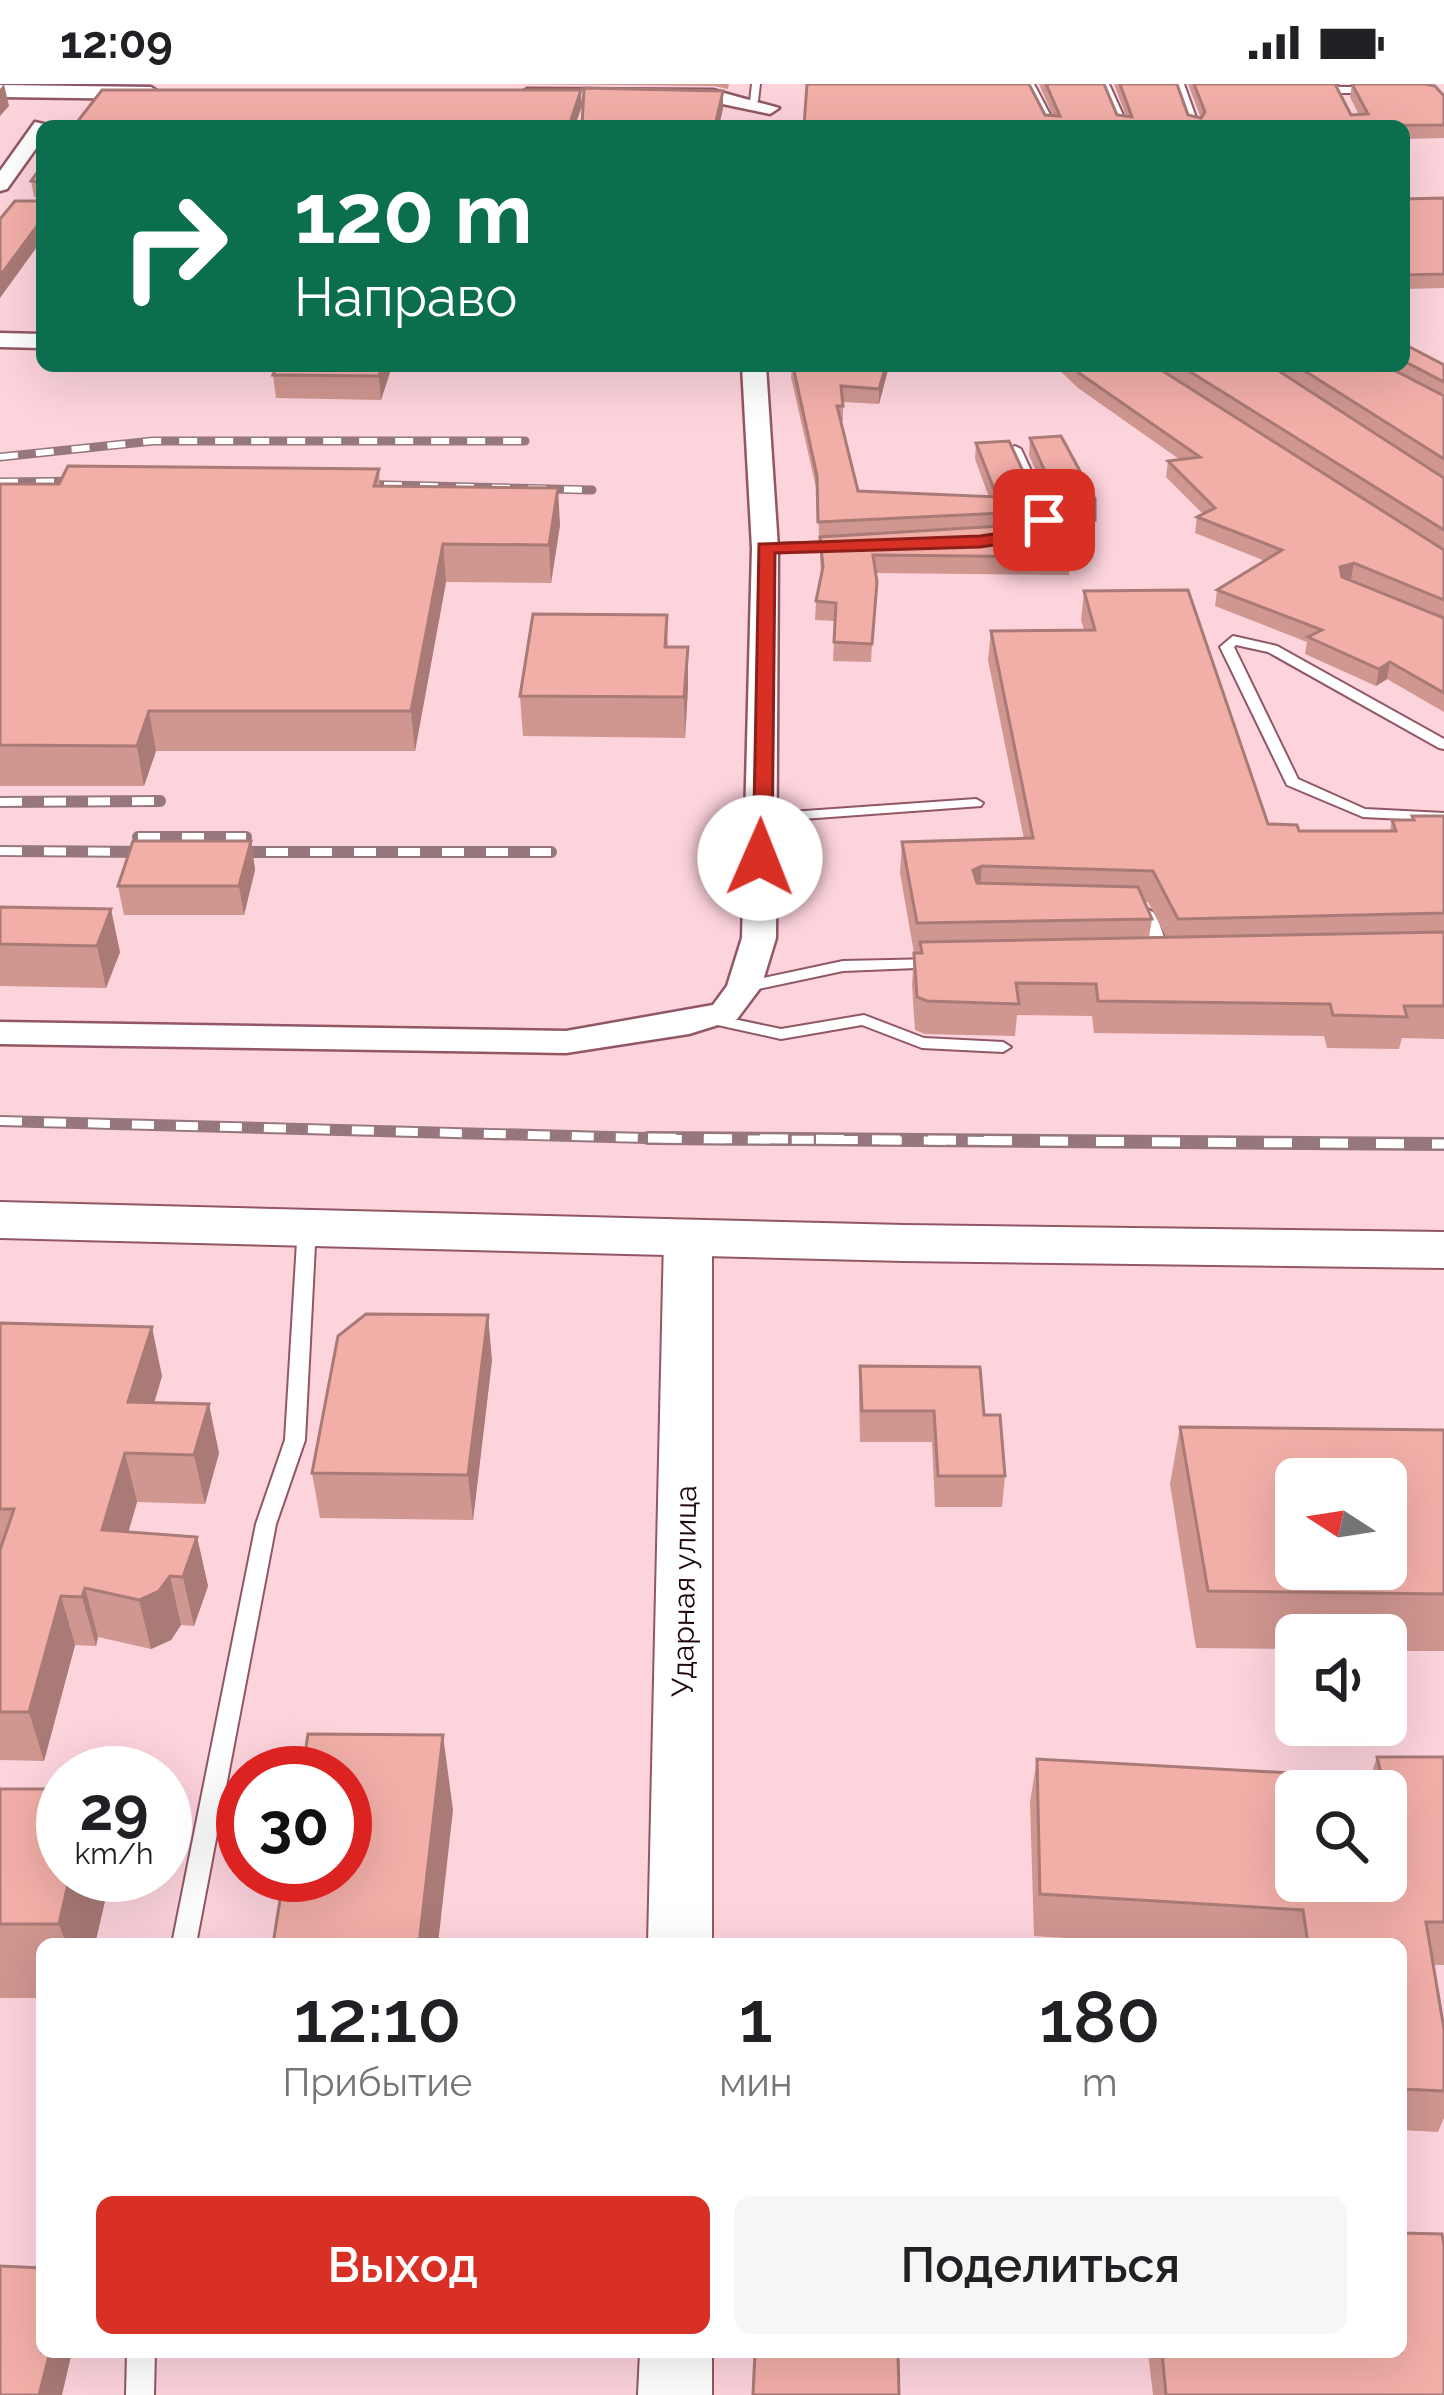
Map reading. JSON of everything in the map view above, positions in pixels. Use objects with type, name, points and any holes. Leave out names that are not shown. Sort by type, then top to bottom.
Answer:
[{"type":"main road","points":[[0,1220],[688,1238],[1444,1250]]},
{"type":"street","points":[[511,95],[713,97],[762,105],[780,84]]},
{"type":"street","points":[[0,91],[162,93]]},
{"type":"street","points":[[46,120],[67,92]]},
{"type":"street","points":[[0,184],[36,134]]},
{"type":"street","points":[[0,340],[36,341]]},
{"type":"street","points":[[0,1033],[566,1042],[710,1019],[725,1012],[744,987],[759,938],[765,548],[754,372]]},
{"type":"street","name":"Ударная улица","points":[[680,1938],[688,1238]]},
{"type":"street","points":[[675,2395],[676,2358]]},
{"type":"lane","points":[[1030,84],[1049,120]]},
{"type":"lane","points":[[1105,84],[1121,120]]},
{"type":"lane","points":[[1180,84],[1193,120]]},
{"type":"lane","points":[[1334,87],[1379,89]]},
{"type":"lane","points":[[1334,87],[1346,108]]},
{"type":"lane","points":[[1012,537],[1036,531],[1044,512],[1015,449]]},
{"type":"lane","points":[[765,548],[855,546]]},
{"type":"lane","points":[[1444,745],[1272,649],[1245,640],[1233,640],[1228,647],[1292,782],[1363,813],[1444,817]]},
{"type":"lane","points":[[761,818],[976,802]]},
{"type":"lane","points":[[1125,906],[1148,914],[1164,960]]},
{"type":"lane","points":[[1141,960],[1187,959]]},
{"type":"lane","points":[[744,987],[843,966],[958,964]]},
{"type":"lane","points":[[710,1019],[781,1034],[864,1020],[922,1043],[1003,1047]]},
{"type":"lane","points":[[185,1938],[266,1524],[295,1439],[307,1225]]},
{"type":"lane","points":[[140,2395],[141,2358]]},
{"type":"building","points":[[807,84],[1029,84],[1045,115],[1060,116],[1046,84],[1104,84],[1117,115],[1132,117],[1120,84],[1177,84],[1188,115],[1201,118],[1205,112],[1194,84],[1335,84],[1351,115],[1368,114],[1352,84],[1425,84],[1435,86],[1444,96],[1444,125],[1410,125],[1410,120],[804,120]]},
{"type":"building","points":[[584,88],[723,91],[716,120],[582,120]]},
{"type":"building","points":[[102,90],[581,90],[571,120],[79,120]]},
{"type":"building","points":[[1444,198],[1444,274],[1410,275],[1410,199]]},
{"type":"building","points":[[15,201],[36,201],[36,227],[0,276],[0,219]]},
{"type":"building","points":[[1410,347],[1444,365],[1444,382],[1410,364]]},
{"type":"building","points":[[274,372],[380,372],[379,376]]},
{"type":"building","points":[[794,372],[884,372],[879,389],[841,386],[843,406],[837,406],[858,491],[997,497],[976,443],[1009,441],[1035,497],[1024,512],[818,522],[817,476]]},
{"type":"building","points":[[1164,372],[1444,550],[1444,600],[1354,563],[1340,567],[1342,577],[1444,618],[1444,693],[1390,662],[1379,669],[1308,637],[1322,630],[1217,590],[1282,550],[1197,517],[1215,508],[1168,461],[1200,457],[1079,373]]},
{"type":"building","points":[[1191,372],[1280,372],[1444,478],[1444,530]]},
{"type":"building","points":[[1306,372],[1398,372],[1444,396],[1444,459]]},
{"type":"building","points":[[1061,436],[1095,499],[1095,520],[1055,523],[1071,557],[873,555],[877,582],[872,644],[834,642],[836,603],[816,601],[823,567],[820,537],[1035,524],[1051,513],[1056,496],[1030,438]]},
{"type":"building","points":[[68,466],[379,469],[374,486],[558,488],[549,545],[443,544],[411,711],[149,711],[137,746],[0,745],[0,484],[59,484]]},
{"type":"building","points":[[1188,590],[1268,824],[1297,825],[1299,831],[1396,831],[1392,820],[1444,816],[1444,913],[1178,919],[1153,871],[982,866],[973,870],[977,883],[1138,887],[1152,919],[917,923],[902,842],[1033,838],[991,631],[1095,630],[1084,591]]},
{"type":"building","points":[[533,614],[667,615],[665,647],[688,647],[684,697],[520,696]]},
{"type":"building","points":[[133,841],[251,841],[239,886],[118,886]]},
{"type":"building","points":[[0,907],[111,909],[97,946],[0,944]]},
{"type":"building","points":[[1444,932],[1444,1006],[1404,1006],[1407,1017],[1333,1015],[1330,1004],[1098,1001],[1096,984],[1016,983],[1019,1004],[917,997],[914,953],[922,953],[920,942]]},
{"type":"building","points":[[366,1314],[488,1315],[468,1475],[312,1473],[338,1336]]},
{"type":"building","points":[[0,1323],[152,1327],[128,1402],[209,1404],[194,1455],[125,1453],[102,1530],[197,1537],[183,1577],[170,1576],[159,1591],[139,1600],[85,1588],[82,1597],[61,1596],[29,1712],[0,1712],[0,1550],[14,1509],[0,1509]]},
{"type":"building","points":[[860,1366],[980,1367],[984,1415],[1000,1415],[1005,1476],[938,1476],[934,1411],[862,1411]]},
{"type":"building","points":[[1180,1427],[1444,1430],[1444,1594],[1208,1591]]},
{"type":"building","points":[[308,1734],[443,1735],[420,1938],[274,1938],[280,1902],[372,1902],[372,1746],[306,1746]]},
{"type":"building","points":[[1377,1757],[1444,1757],[1444,1922],[1426,1922],[1444,2029],[1444,2091],[1407,2089],[1407,1938],[1307,1938],[1303,1910],[1040,1894],[1037,1759],[1275,1772],[1275,1902],[1407,1902],[1407,1770],[1380,1770]]},
{"type":"building","points":[[0,1789],[36,1789],[36,1902],[64,1902],[59,1924],[0,1924]]},
{"type":"building","points":[[1407,2233],[1442,2234],[1444,2395],[1166,2395],[1163,2358],[1407,2358]]},
{"type":"building","points":[[0,2266],[36,2268],[36,2358],[48,2358],[39,2395],[0,2395]]},
{"type":"building","points":[[755,2358],[898,2358],[899,2395],[753,2395]]},
{"type":"railway","points":[[0,457],[153,441],[525,441]]},
{"type":"railway","points":[[0,482],[96,481]]},
{"type":"railway","points":[[348,484],[592,490]]},
{"type":"railway","points":[[0,802],[160,801]]},
{"type":"railway","points":[[138,837],[246,837]]},
{"type":"railway","points":[[0,851],[162,852]]},
{"type":"railway","points":[[222,852],[551,852]]},
{"type":"railway","points":[[0,1121],[684,1139],[995,1141]]},
{"type":"railway","points":[[648,1138],[1444,1144]]},
{"type":"route","points":[[760,858],[765,548],[980,541],[1028,535],[1044,520]]}]
